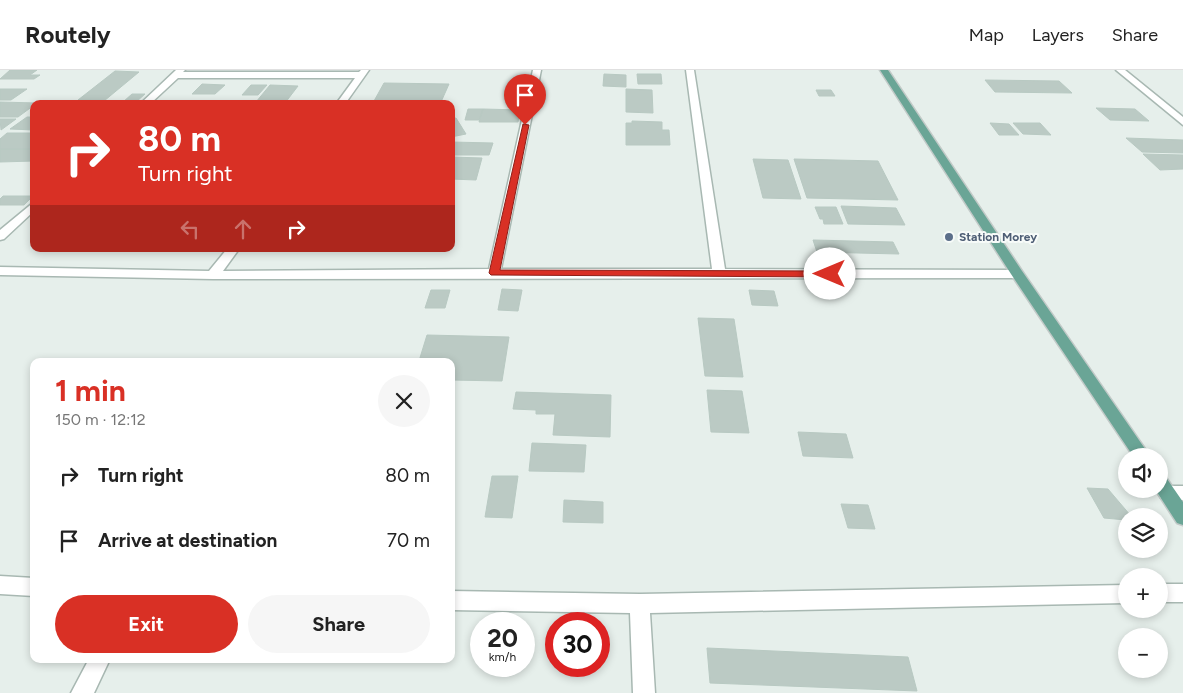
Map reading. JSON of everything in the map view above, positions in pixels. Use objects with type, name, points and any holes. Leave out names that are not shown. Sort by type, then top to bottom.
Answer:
[{"type":"main road","points":[[884,70],[1017,274],[1137,448]]},
{"type":"main road","points":[[1170,489],[1183,518]]},
{"type":"street","points":[[494,273],[537,70]]},
{"type":"street","points":[[690,70],[719,274]]},
{"type":"street","points":[[1120,70],[1183,122]]},
{"type":"street","points":[[148,100],[178,73],[363,72]]},
{"type":"street","points":[[343,100],[363,72]]},
{"type":"street","points":[[0,236],[30,209]]},
{"type":"street","points":[[213,275],[231,252]]},
{"type":"street","points":[[0,271],[213,275],[494,273],[1017,274]]},
{"type":"street","points":[[0,585],[30,587]]},
{"type":"street","points":[[1168,593],[1183,593]]},
{"type":"street","points":[[455,600],[640,604],[1118,594]]},
{"type":"street","points":[[640,604],[644,693]]},
{"type":"street","points":[[82,693],[98,663]]},
{"type":"building","points":[[10,70],[37,70],[30,75],[40,75],[34,79],[0,79]]},
{"type":"building","points":[[115,71],[139,72],[105,100],[78,100]]},
{"type":"building","points":[[604,74],[626,75],[626,87],[603,86]]},
{"type":"building","points":[[637,74],[661,74],[662,84],[638,84]]},
{"type":"building","points":[[985,80],[1059,81],[1072,93],[995,92]]},
{"type":"building","points":[[384,83],[449,84],[442,100],[375,100]]},
{"type":"building","points":[[202,84],[225,85],[215,94],[192,94]]},
{"type":"building","points":[[251,85],[267,85],[258,95],[242,95]]},
{"type":"building","points":[[270,85],[298,86],[287,100],[258,100]]},
{"type":"building","points":[[0,89],[27,89],[11,100],[0,100]]},
{"type":"building","points":[[626,89],[652,90],[653,113],[626,112]]},
{"type":"building","points":[[816,90],[831,90],[835,96],[819,96]]},
{"type":"building","points":[[132,94],[145,94],[138,100],[125,100]]},
{"type":"building","points":[[0,102],[30,103],[30,108],[18,117],[0,117]]},
{"type":"building","points":[[1096,108],[1135,109],[1149,121],[1110,120]]},
{"type":"building","points":[[468,109],[483,109],[479,120],[465,120]]},
{"type":"building","points":[[483,109],[520,110],[518,122],[479,122]]},
{"type":"building","points":[[27,117],[30,117],[30,130],[10,129]]},
{"type":"building","points":[[456,118],[466,134],[455,136]]},
{"type":"building","points":[[0,119],[16,119],[1,130]]},
{"type":"building","points":[[632,121],[662,122],[662,130],[669,130],[670,145],[626,145],[626,123],[632,123]]},
{"type":"building","points":[[990,123],[1009,124],[1019,135],[999,135]]},
{"type":"building","points":[[1013,123],[1040,123],[1051,135],[1023,134]]},
{"type":"building","points":[[7,133],[30,133],[30,149],[0,149],[0,139]]},
{"type":"building","points":[[1126,138],[1183,140],[1183,153],[1142,152]]},
{"type":"building","points":[[455,142],[493,143],[489,155],[455,155]]},
{"type":"building","points":[[0,149],[30,149],[30,161],[0,162]]},
{"type":"building","points":[[1143,154],[1183,155],[1183,169],[1160,170]]},
{"type":"building","points":[[455,157],[482,158],[476,180],[455,179]]},
{"type":"building","points":[[753,159],[788,160],[801,199],[763,198]]},
{"type":"building","points":[[794,159],[878,161],[898,200],[807,198]]},
{"type":"building","points":[[3,196],[30,196],[30,199],[24,205],[0,205],[0,199]]},
{"type":"building","points":[[841,206],[896,208],[905,225],[848,224]]},
{"type":"building","points":[[815,207],[836,207],[843,224],[824,224]]},
{"type":"building","points":[[813,240],[893,242],[899,254],[817,252]]},
{"type":"building","points":[[502,289],[522,290],[518,311],[498,310]]},
{"type":"building","points":[[431,290],[450,290],[445,308],[425,308]]},
{"type":"building","points":[[749,290],[774,291],[778,306],[752,305]]},
{"type":"building","points":[[698,318],[734,319],[743,377],[705,376]]},
{"type":"building","points":[[427,335],[509,337],[502,381],[455,380],[455,358],[420,358]]},
{"type":"building","points":[[707,390],[742,391],[749,433],[711,432]]},
{"type":"building","points":[[516,392],[611,395],[610,437],[553,435],[555,414],[536,414],[536,410],[513,409]]},
{"type":"building","points":[[798,432],[846,434],[853,458],[803,456]]},
{"type":"building","points":[[532,443],[586,445],[584,472],[529,471]]},
{"type":"building","points":[[492,476],[518,476],[512,518],[485,517]]},
{"type":"building","points":[[1087,488],[1108,489],[1124,508],[1118,508],[1118,519],[1104,518]]},
{"type":"building","points":[[564,500],[603,502],[603,523],[563,522]]},
{"type":"building","points":[[841,504],[868,505],[875,529],[848,528]]},
{"type":"building","points":[[707,648],[908,657],[917,691],[710,683]]},
{"type":"place","name":"Station Morey","points":[[949,237]]},
{"type":"route","points":[[525,125],[494,273],[830,274]]}]
